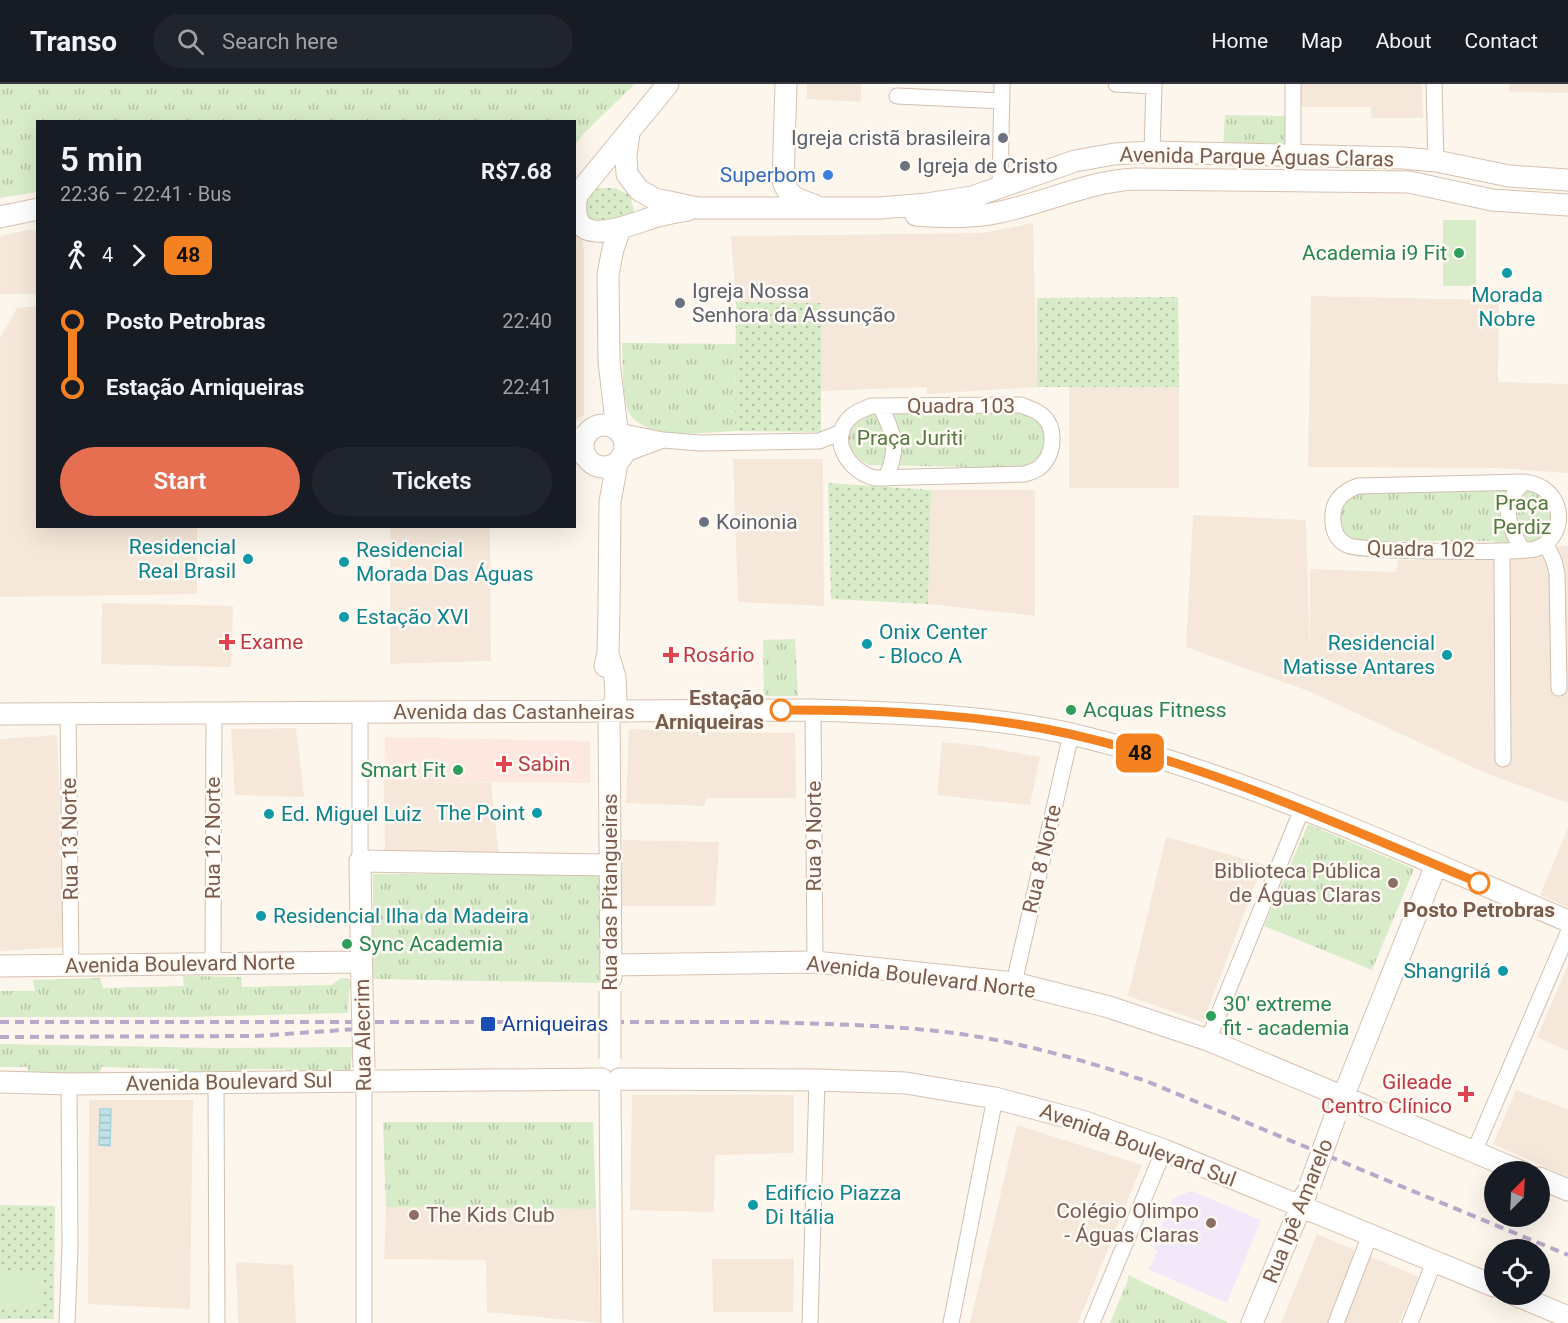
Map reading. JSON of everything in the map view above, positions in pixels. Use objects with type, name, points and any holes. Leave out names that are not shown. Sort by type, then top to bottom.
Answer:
[{"type":"street","points":[[576,196],[668,84]]},
{"type":"street","points":[[786,84],[783,181],[785,190],[792,197],[826,209]]},
{"type":"street","points":[[1000,187],[1002,84]]},
{"type":"street","points":[[1116,84],[1154,85],[1152,152]]},
{"type":"street","points":[[1293,84],[1293,156]]},
{"type":"street","points":[[1434,84],[1436,160]]},
{"type":"street","points":[[897,96],[1002,101]]},
{"type":"street","name":"Avenida Parque Águas Claras","points":[[629,133],[626,156],[627,174],[639,190],[655,199],[698,208]]},
{"type":"street","name":"Avenida Parque Águas Claras","points":[[581,224],[604,232],[654,217],[698,208],[826,209],[927,204],[972,196],[1084,160],[1114,154],[1152,152],[1436,160],[1509,176],[1568,180]]},
{"type":"street","points":[[1210,154],[1211,179]]},
{"type":"street","name":"Avenida Parque Águas Claras","points":[[880,208],[918,215],[969,216],[1018,207],[1117,179],[1409,182],[1492,200],[1568,205]]},
{"type":"street","points":[[756,208],[769,203],[783,181]]},
{"type":"street","points":[[576,207],[581,224],[602,252],[608,274]]},
{"type":"street","points":[[0,217],[36,209]]},
{"type":"street","points":[[611,390],[585,433],[582,445],[584,458],[604,467],[620,459],[625,445],[618,430],[609,362],[608,274],[620,229]]},
{"type":"street","name":"Quadra 103","points":[[618,430],[663,440],[700,443],[819,441],[842,432],[854,415],[871,406],[1021,405],[1044,417],[1052,432],[1052,446],[1046,459],[1038,469],[1025,474],[886,478],[864,475],[856,469],[842,450],[819,441]]},
{"type":"street","name":"Quadra 103","points":[[880,406],[894,444],[894,455],[886,478]]},
{"type":"street","points":[[585,433],[605,425],[618,430]]},
{"type":"street","points":[[842,432],[842,450]]},
{"type":"street","name":"Quadra 103","points":[[620,459],[663,440]]},
{"type":"street","name":"Rua das Pitangueiras","points":[[584,458],[610,502]]},
{"type":"street","name":"Rua das Pitangueiras","points":[[612,1323],[609,712],[616,699],[615,677],[608,654],[610,502],[620,459]]},
{"type":"street","points":[[1523,550],[1512,533],[1508,517],[1509,502],[1524,482]]},
{"type":"street","name":"Quadra 102","points":[[1524,482],[1539,484],[1556,494],[1566,517],[1557,536],[1535,549],[1523,550],[1378,550],[1348,547],[1337,537],[1332,524],[1333,506],[1349,489],[1358,486],[1524,482]]},
{"type":"street","points":[[1546,544],[1554,561],[1558,582],[1560,688]]},
{"type":"street","points":[[1502,550],[1503,759]]},
{"type":"street","name":"Avenida das Castanheiras","points":[[0,714],[813,710],[899,713],[1026,725],[1071,734],[1169,760],[1302,809],[1568,921]]},
{"type":"street","name":"Rua 9 Norte","points":[[813,710],[815,962]]},
{"type":"street","name":"Rua 12 Norte","points":[[213,964],[214,712]]},
{"type":"street","name":"Rua Alecrim","points":[[360,712],[364,1323]]},
{"type":"street","name":"Rua 13 Norte","points":[[69,713],[71,965]]},
{"type":"street","name":"Rua 8 Norte","points":[[1014,984],[1071,734]]},
{"type":"street","points":[[1208,1040],[1302,809]]},
{"type":"street","points":[[360,861],[609,865]]},
{"type":"street","name":"Rua Ipê Amarelo","points":[[1252,1323],[1310,1185],[1343,1095],[1436,865]]},
{"type":"street","points":[[1474,1152],[1568,933]]},
{"type":"street","name":"Avenida Boulevard Norte","points":[[0,966],[361,962]]},
{"type":"street","name":"Avenida Boulevard Norte","points":[[611,965],[815,962],[1014,984],[1109,1007],[1208,1040],[1496,1161]]},
{"type":"street","name":"Avenida Boulevard Sul","points":[[0,1082],[216,1082],[364,1074],[610,1075],[906,1083],[995,1098],[1082,1121],[1164,1150],[1484,1282]]},
{"type":"street","points":[[810,1323],[817,1080]]},
{"type":"street","points":[[216,1082],[217,1323]]},
{"type":"street","points":[[67,1323],[70,1248],[69,1083]]},
{"type":"street","points":[[951,1323],[995,1098]]},
{"type":"street","points":[[1092,1323],[1164,1150]]},
{"type":"street","points":[[1550,1183],[1568,1190]]},
{"type":"street","points":[[1336,1323],[1370,1235]]},
{"type":"street","points":[[1410,1323],[1434,1262]]},
{"type":"street","points":[[1539,1305],[1568,1317]]},
{"type":"shaded area","points":[[807,84],[861,84],[861,102],[807,99]]},
{"type":"shaded area","points":[[1299,84],[1422,84],[1423,118],[1371,118],[1371,107],[1299,107]]},
{"type":"shaded area","points":[[1509,84],[1568,84],[1568,93],[1509,92]]},
{"type":"shaded area","points":[[1033,223],[1037,387],[927,394],[927,387],[821,391],[821,303],[736,302],[731,236],[983,233]]},
{"type":"shaded area","points":[[36,230],[36,294],[0,294],[0,236]]},
{"type":"shaded area","points":[[576,235],[582,238],[584,252],[584,415],[576,420]]},
{"type":"shaded area","points":[[1311,296],[1499,300],[1498,382],[1568,384],[1568,473],[1495,468],[1308,467]]},
{"type":"shaded area","points":[[36,306],[36,528],[197,528],[197,594],[0,597],[0,338],[17,308]]},
{"type":"shaded area","points":[[1069,387],[1179,387],[1179,488],[1069,488]]},
{"type":"shaded area","points":[[733,459],[823,459],[824,606],[738,602]]},
{"type":"shaded area","points":[[931,490],[1035,490],[1035,616],[928,604]]},
{"type":"shaded area","points":[[1193,515],[1306,520],[1310,652],[1310,569],[1396,572],[1398,560],[1481,559],[1568,545],[1568,803],[1485,773],[1311,692],[1186,647]]},
{"type":"shaded area","points":[[390,528],[490,528],[491,661],[390,664]]},
{"type":"shaded area","points":[[102,603],[233,606],[231,667],[101,664]]},
{"type":"shaded area","points":[[296,728],[304,797],[235,795],[231,729]]},
{"type":"shaded area","points":[[629,729],[795,733],[796,798],[707,798],[704,806],[626,803]]},
{"type":"shaded area","points":[[57,735],[66,947],[0,951],[0,739]]},
{"type":"shaded area","points":[[385,737],[590,741],[590,783],[384,782]]},
{"type":"shaded area","points":[[942,742],[1040,757],[1030,805],[937,795]]},
{"type":"shaded area","points":[[384,782],[491,783],[499,858],[385,855]]},
{"type":"shaded area","points":[[1568,828],[1568,907],[1540,895]]},
{"type":"shaded area","points":[[1166,837],[1263,864],[1203,1022],[1128,996]]},
{"type":"shaded area","points":[[623,840],[719,842],[715,906],[620,906]]},
{"type":"shaded area","points":[[1568,965],[1568,1051],[1537,1037]]},
{"type":"shaded area","points":[[1516,1090],[1568,1109],[1568,1177],[1550,1169],[1550,1161],[1532,1161],[1493,1144]]},
{"type":"shaded area","points":[[632,1095],[794,1095],[794,1153],[715,1155],[714,1212],[630,1210]]},
{"type":"shaded area","points":[[89,1100],[193,1100],[190,1309],[88,1304]]},
{"type":"shaded area","points":[[1017,1125],[1142,1165],[1078,1323],[970,1323]]},
{"type":"shaded area","points":[[1191,1191],[1261,1220],[1227,1303],[1149,1270],[1157,1251],[1153,1248],[1173,1198]]},
{"type":"shaded area","points":[[386,1207],[596,1209],[600,1323],[487,1312],[486,1260],[384,1259]]},
{"type":"shaded area","points":[[1317,1234],[1419,1277],[1399,1323],[1281,1323]]},
{"type":"shaded area","points":[[712,1259],[794,1259],[793,1312],[713,1312]]},
{"type":"shaded area","points":[[236,1262],[293,1265],[296,1323],[238,1323]]},
{"type":"green space","points":[[0,84],[635,84],[584,133],[576,144],[576,120],[36,120],[36,192],[0,198]]},
{"type":"green space","points":[[1225,115],[1290,116],[1293,146],[1223,145]]},
{"type":"green space","points":[[614,188],[630,195],[634,211],[626,222],[587,221],[583,201],[593,190]]},
{"type":"green space","name":"Academia i9 Fit","points":[[1443,220],[1476,220],[1476,286],[1443,286]]},
{"type":"green space","points":[[1178,297],[1179,387],[1037,387],[1037,298]]},
{"type":"green space","points":[[736,302],[821,303],[821,432],[735,431]]},
{"type":"green space","points":[[622,343],[736,344],[735,431],[673,433],[642,425],[632,417],[626,404]]},
{"type":"green space","name":"Praça Juriti","points":[[872,410],[1017,410],[1040,425],[1047,436],[1047,443],[1044,452],[1032,465],[1019,468],[868,465],[853,452],[847,435],[848,428],[854,420]]},
{"type":"green space","points":[[828,483],[931,490],[928,604],[831,599]]},
{"type":"green space","name":"Praça Perdiz","points":[[1494,483],[1556,494],[1546,544],[1495,550],[1494,541],[1378,541],[1378,550],[1348,547],[1333,506],[1349,489],[1378,492],[1494,491]]},
{"type":"green space","points":[[795,639],[798,696],[764,696],[763,640]]},
{"type":"green space","points":[[1308,824],[1414,869],[1372,970],[1264,926]]},
{"type":"green space","points":[[373,874],[599,875],[601,983],[373,979]]},
{"type":"green space","points":[[183,976],[241,977],[242,987],[331,985],[341,978],[349,979],[352,985],[349,991],[348,1013],[186,1017],[0,1017],[0,991],[35,991],[33,980],[100,978],[103,988],[184,986]]},
{"type":"green space","points":[[0,1044],[216,1048],[353,1047],[347,1076],[288,1076],[285,1069],[242,1069],[242,1075],[179,1075],[178,1069],[101,1067],[99,1075],[29,1075],[27,1067],[0,1067]]},
{"type":"green space","points":[[383,1122],[593,1122],[596,1209],[386,1207]]},
{"type":"green space","points":[[0,1205],[55,1206],[54,1319],[0,1319]]},
{"type":"green space","points":[[0,1271],[44,1271],[43,1309],[0,1309]]},
{"type":"green space","points":[[1128,1275],[1227,1322],[1227,1323],[1110,1323]]},
{"type":"water","points":[[100,1109],[111,1109],[110,1146],[99,1145]]},
{"type":"railway","points":[[0,1022],[762,1022],[834,1024],[954,1033],[1051,1052],[1146,1081],[1568,1255]]},
{"type":"railway","points":[[0,1037],[256,1036],[357,1029]]},
{"type":"bus line","name":"48","points":[[781,710],[899,713],[966,718],[1026,725],[1071,734],[1169,760],[1255,791],[1479,883]]},
{"type":"place","name":"Igreja cristã brasileira","points":[[1003,138]]},
{"type":"place","name":"Igreja de Cristo","points":[[905,166]]},
{"type":"place","name":"Superbom","points":[[828,175]]},
{"type":"place","name":"Academia i9 Fit","points":[[1459,253]]},
{"type":"place","name":"Morada Nobre","points":[[1507,273]]},
{"type":"place","name":"Igreja Nossa Senhora da Assunção","points":[[680,303]]},
{"type":"place","name":"Koinonia","points":[[704,522]]},
{"type":"place","name":"Residencial Real Brasil","points":[[248,559]]},
{"type":"place","name":"Residencial Morada Das Águas","points":[[344,562]]},
{"type":"place","name":"Estação XVI","points":[[344,617]]},
{"type":"place","name":"Exame","points":[[227,642]]},
{"type":"place","name":"Onix Center - Bloco A","points":[[867,644]]},
{"type":"place","name":"Rosário","points":[[671,655]]},
{"type":"place","name":"Residencial Matisse Antares","points":[[1447,655]]},
{"type":"place","name":"Estação Arniqueiras","points":[[781,710]]},
{"type":"place","name":"Acquas Fitness","points":[[1071,710]]},
{"type":"place","name":"Sabin","points":[[504,764]]},
{"type":"place","name":"Smart Fit","points":[[458,770]]},
{"type":"place","name":"The Point","points":[[537,813]]},
{"type":"place","name":"Ed. Miguel Luiz","points":[[269,814]]},
{"type":"place","name":"Biblioteca Pública de Águas Claras","points":[[1393,883]]},
{"type":"place","name":"Posto Petrobras","points":[[1479,883]]},
{"type":"place","name":"Residencial Ilha da Madeira","points":[[261,916]]},
{"type":"place","name":"Sync Academia","points":[[347,944]]},
{"type":"place","name":"Shangrilá","points":[[1503,971]]},
{"type":"place","name":"30' extreme fit - academia","points":[[1211,1016]]},
{"type":"place","name":"Arniqueiras","points":[[488,1024]]},
{"type":"place","name":"Gileade Centro Clínico","points":[[1466,1094]]},
{"type":"place","name":"Edifício Piazza Di Itália","points":[[753,1205]]},
{"type":"place","name":"The Kids Club","points":[[414,1215]]},
{"type":"place","name":"Colégio Olimpo - Águas Claras","points":[[1211,1223]]}]
